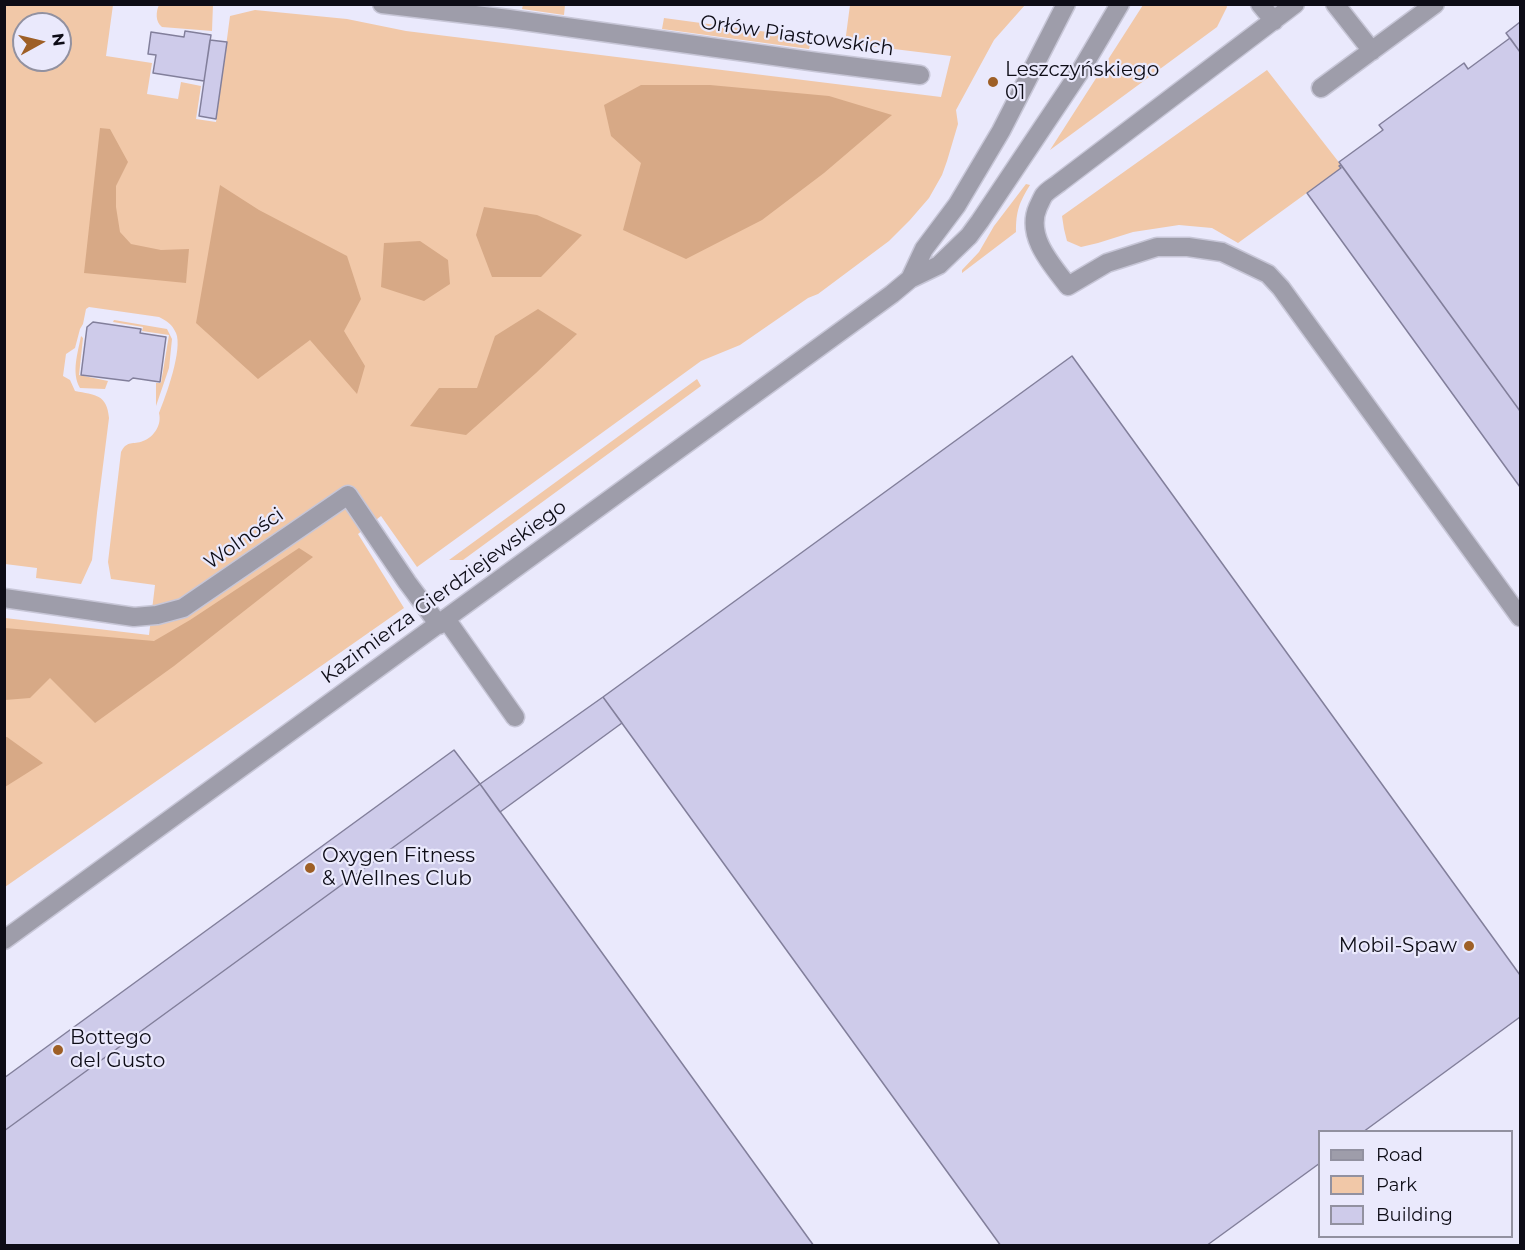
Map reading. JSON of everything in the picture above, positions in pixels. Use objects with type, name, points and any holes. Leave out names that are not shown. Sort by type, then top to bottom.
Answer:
[{"type":"street","name":"Orłów Piastowskich","points":[[382,4],[510,12],[817,62],[920,75]]},
{"type":"street","name":"Kazimierza Gierdziejewskiego","points":[[910,279],[924,249],[957,205],[1001,131],[1066,4]]},
{"type":"street","name":"Kazimierza Gierdziejewskiego","points":[[4,940],[910,279],[939,265],[980,221],[1081,70],[1120,4]]},
{"type":"street","points":[[1260,4],[1274,21]]},
{"type":"street","points":[[1296,4],[1043,196],[1036,213],[1035,227],[1040,244],[1051,264],[1068,286],[1107,263],[1157,247],[1188,247],[1222,252],[1268,274],[1281,288],[1521,617]]},
{"type":"street","points":[[1335,4],[1372,51]]},
{"type":"street","points":[[1321,88],[1435,4]]},
{"type":"street","name":"Wolności","points":[[4,598],[134,617],[157,615],[183,608],[348,495],[407,582],[442,622]]},
{"type":"street","points":[[442,622],[515,717]]},
{"type":"green space","points":[[213,4],[212,31],[162,27],[157,19],[159,5]]},
{"type":"green space","points":[[1226,4],[1227,7],[1217,27],[1050,150],[1143,5]]},
{"type":"green space","points":[[5,5],[113,5],[106,56],[152,63],[147,94],[178,99],[181,82],[201,86],[196,119],[216,122],[230,16],[255,10],[347,19],[406,31],[941,97],[951,56],[845,43],[850,5],[1025,5],[994,40],[956,110],[958,124],[947,161],[929,198],[889,241],[818,294],[808,298],[740,345],[701,361],[417,567],[381,516],[358,534],[404,608],[5,887],[5,618],[149,635],[155,585],[111,579],[108,562],[121,452],[131,443],[151,437],[156,430],[159,413],[173,373],[178,340],[167,321],[159,317],[89,307],[86,309],[75,348],[66,354],[63,376],[70,380],[75,391],[94,395],[103,400],[108,410],[109,418],[92,560],[81,584],[36,578],[37,568],[5,564]]},
{"type":"green space","points":[[523,5],[565,5],[564,15],[522,9]]},
{"type":"green space","points":[[664,18],[812,38],[809,49],[662,29]]},
{"type":"green space","points":[[1267,70],[1341,165],[1339,166],[1341,168],[1238,243],[1212,228],[1179,225],[1133,232],[1081,247],[1067,241],[1062,216]]},
{"type":"green space","points":[[1026,184],[1030,185],[1019,207],[1016,232],[962,273],[962,270],[979,252],[994,226]]},
{"type":"green space","points":[[114,320],[167,329],[172,339],[169,368],[156,406],[156,383],[161,383],[169,335],[142,331],[143,327],[113,322]]},
{"type":"green space","points":[[81,336],[83,338],[79,375],[108,381],[105,389],[80,388],[77,382],[77,356]]},
{"type":"green space","points":[[697,379],[701,386],[463,560],[449,560]]},
{"type":"shaded area","points":[[641,85],[710,85],[829,96],[892,115],[824,173],[762,220],[686,259],[623,230],[641,163],[611,136],[604,105]]},
{"type":"shaded area","points":[[100,128],[110,129],[128,162],[116,186],[116,207],[120,232],[131,244],[161,250],[189,249],[186,283],[84,273]]},
{"type":"shaded area","points":[[220,185],[259,210],[347,256],[361,299],[344,331],[365,366],[357,394],[310,340],[258,379],[196,323]]},
{"type":"shaded area","points":[[484,207],[537,215],[582,235],[541,277],[492,277],[476,235]]},
{"type":"shaded area","points":[[420,241],[448,260],[450,284],[424,301],[381,287],[384,243]]},
{"type":"shaded area","points":[[538,309],[577,334],[466,435],[410,426],[439,388],[477,388],[495,336]]},
{"type":"shaded area","points":[[299,548],[313,557],[174,666],[95,723],[50,678],[30,698],[5,700],[5,628],[154,641]]},
{"type":"shaded area","points":[[5,737],[43,763],[5,787]]},
{"type":"building","points":[[1520,22],[1520,52],[1506,33]]},
{"type":"building","points":[[185,31],[211,35],[204,81],[153,73],[156,55],[148,54],[151,32],[184,37]]},
{"type":"building","points":[[1510,38],[1520,52],[1520,411],[1339,162],[1383,130],[1379,125],[1464,63],[1468,69]]},
{"type":"building","points":[[210,40],[227,42],[216,119],[199,116]]},
{"type":"building","points":[[1341,165],[1520,411],[1520,487],[1307,193],[1341,168],[1339,166]]},
{"type":"building","points":[[93,322],[141,329],[140,333],[166,337],[160,382],[81,375],[87,327]]},
{"type":"building","points":[[1072,356],[1520,975],[1520,1017],[1366,1130],[1318,1130],[1318,1164],[1206,1246],[1001,1246],[603,697]]},
{"type":"building","points":[[603,697],[622,723],[500,812],[480,784]]},
{"type":"building","points":[[454,750],[480,784],[4,1131],[4,1078]]},
{"type":"building","points":[[480,784],[814,1246],[4,1246],[4,1131]]},
{"type":"place","name":"Leszczyńskiego 01","points":[[993,82]]},
{"type":"place","name":"Oxygen Fitness & Wellnes Club","points":[[310,868]]},
{"type":"place","name":"Mobil-Spaw","points":[[1469,946]]},
{"type":"place","name":"Bottego del Gusto","points":[[58,1050]]}]
